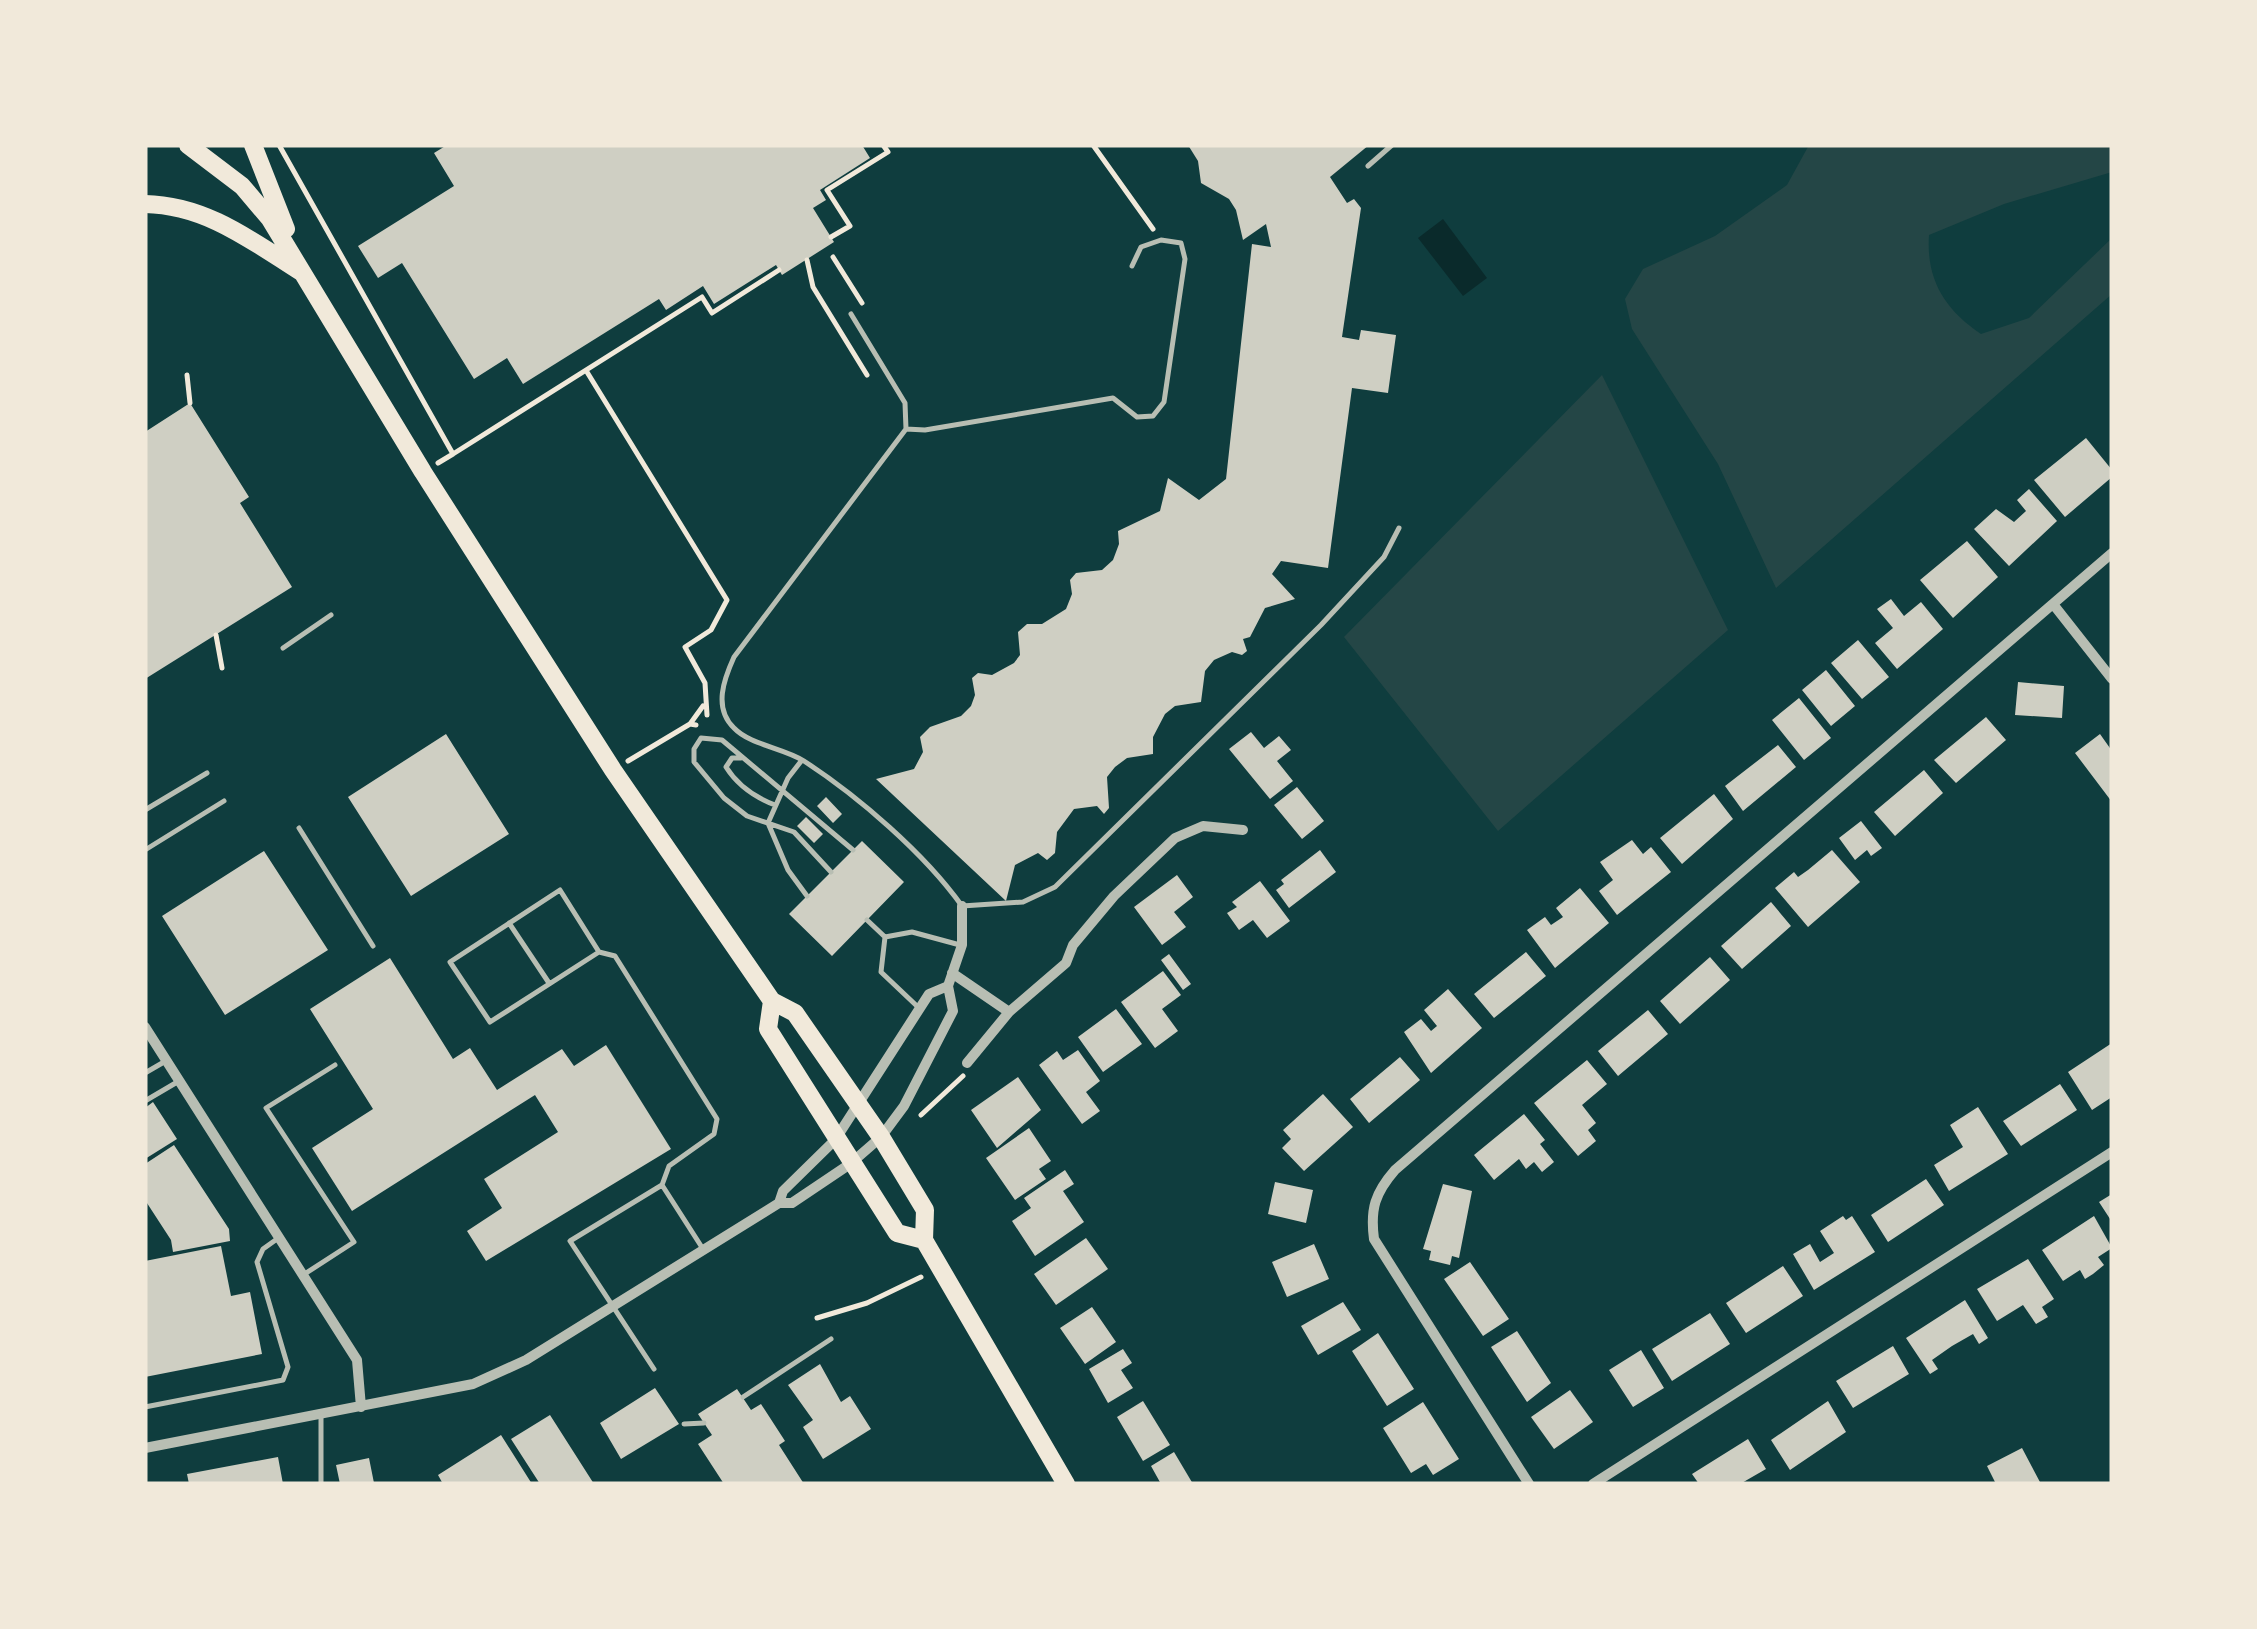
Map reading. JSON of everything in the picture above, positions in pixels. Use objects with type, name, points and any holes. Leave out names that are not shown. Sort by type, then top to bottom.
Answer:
[{"type":"highway","points":[[188,145],[242,186],[270,219],[613,770],[772,1002],[795,1013],[882,1138],[926,1210],[924,1240],[1066,1484]]},
{"type":"highway","points":[[253,145],[306,275]]},
{"type":"highway","points":[[145,204],[187,208],[234,228],[306,275]]},
{"type":"highway","points":[[772,1002],[768,1029],[850,1164],[897,1233],[924,1240]]},
{"type":"street","points":[[1529,1484],[1374,1239],[1371,1213],[1379,1189],[1396,1170],[2112,553]]},
{"type":"street","points":[[2054,604],[2112,679]]},
{"type":"street","points":[[967,1063],[1009,1012],[1066,962],[1073,945],[1114,896],[1176,838],[1203,826],[1243,830]]},
{"type":"street","points":[[145,1448],[473,1384],[526,1360],[610,1305],[779,1204],[792,1202],[850,1164],[882,1138],[904,1106],[953,1011],[948,986],[962,945],[962,906]]},
{"type":"street","points":[[952,974],[1009,1012]]},
{"type":"street","points":[[779,1204],[783,1191],[835,1140],[928,994],[948,986]]},
{"type":"street","points":[[145,1027],[357,1360],[361,1407]]},
{"type":"street","points":[[1593,1484],[2112,1152]]},
{"type":"lane","points":[[1368,166],[1392,145]]},
{"type":"lane","points":[[906,429],[924,430],[1114,398],[1138,417],[1153,416],[1164,402],[1185,259],[1181,243],[1160,240],[1141,248],[1132,266]]},
{"type":"lane","points":[[851,314],[905,403],[906,429],[734,657],[723,680],[722,702],[736,731],[802,760],[915,852],[962,906],[1023,902],[1055,887],[1320,625],[1384,557],[1399,528]]},
{"type":"lane","points":[[283,648],[331,615]]},
{"type":"lane","points":[[831,872],[794,832],[748,816],[724,798],[694,762],[694,748],[701,738],[714,736],[744,758],[853,850]]},
{"type":"lane","points":[[744,758],[732,758],[726,766],[734,779],[776,805]]},
{"type":"lane","points":[[802,760],[782,790],[768,823],[788,870],[807,896]]},
{"type":"lane","points":[[145,810],[206,772]]},
{"type":"lane","points":[[145,850],[224,801]]},
{"type":"lane","points":[[299,828],[373,946]]},
{"type":"lane","points":[[599,952],[490,1022],[450,962],[560,890],[599,952],[615,956],[717,1118],[714,1134],[669,1166],[662,1185],[570,1241],[654,1370]]},
{"type":"lane","points":[[867,920],[885,937]]},
{"type":"lane","points":[[509,923],[549,984]]},
{"type":"lane","points":[[885,937],[912,932],[962,945]]},
{"type":"lane","points":[[885,937],[880,972],[919,1008]]},
{"type":"lane","points":[[145,1073],[166,1060]]},
{"type":"lane","points":[[303,1275],[354,1242],[266,1108],[335,1065]]},
{"type":"lane","points":[[145,1102],[179,1081]]},
{"type":"lane","points":[[662,1185],[703,1250]]},
{"type":"lane","points":[[145,1407],[283,1380],[288,1367],[257,1262],[263,1249],[279,1238]]},
{"type":"lane","points":[[742,1398],[831,1339]]},
{"type":"lane","points":[[321,1414],[321,1484]]},
{"type":"lane","points":[[684,1424],[704,1422]]},
{"type":"path","points":[[279,145],[453,454]]},
{"type":"path","points":[[831,237],[850,226],[827,190],[888,152],[883,145]]},
{"type":"path","points":[[1093,145],[1160,240]]},
{"type":"path","points":[[807,260],[812,287],[866,374]]},
{"type":"path","points":[[424,472],[702,297],[712,313],[779,270]]},
{"type":"path","points":[[586,372],[727,600],[711,630],[685,647],[705,683],[704,706],[712,728]]},
{"type":"path","points":[[187,375],[190,403]]},
{"type":"path","points":[[216,635],[222,668]]},
{"type":"path","points":[[613,770],[690,724],[704,706]]},
{"type":"path","points":[[690,724],[701,726]]},
{"type":"path","points":[[921,1115],[967,1072],[967,1063]]},
{"type":"path","points":[[817,1318],[866,1303],[941,1269]]},
{"type":"shaded area","points":[[1809,145],[2112,145],[2112,172],[2004,204],[1929,235],[1929,251],[1940,292],[1957,314],[1981,334],[2029,318],[2112,238],[2112,294],[1776,588],[1718,464],[1632,329],[1625,299],[1643,269],[1715,236],[1787,185]]},
{"type":"shaded area","points":[[1443,219],[1487,278],[1463,296],[1418,238]]},
{"type":"shaded area","points":[[1602,375],[1728,630],[1498,831],[1344,637]]},
{"type":"building","points":[[447,145],[862,145],[870,158],[820,190],[826,200],[813,208],[834,242],[782,275],[776,265],[714,304],[703,286],[666,310],[659,299],[523,384],[507,358],[474,379],[402,263],[378,278],[358,246],[454,186],[434,153]]},
{"type":"building","points":[[1188,145],[1369,145],[1330,177],[1347,203],[1354,199],[1361,208],[1342,337],[1359,340],[1361,330],[1396,335],[1388,393],[1352,388],[1328,568],[1281,561],[1272,574],[1295,599],[1265,608],[1250,637],[1243,639],[1247,651],[1242,655],[1232,652],[1214,660],[1205,671],[1201,702],[1175,706],[1165,714],[1153,737],[1153,754],[1127,758],[1115,767],[1107,777],[1109,808],[1104,814],[1097,806],[1074,809],[1057,832],[1055,853],[1047,860],[1038,853],[1015,865],[1006,901],[876,779],[914,769],[923,752],[920,737],[930,727],[961,716],[971,706],[975,695],[972,678],[978,673],[992,675],[1014,663],[1020,655],[1018,632],[1027,624],[1042,624],[1066,609],[1072,594],[1070,580],[1076,573],[1102,570],[1113,560],[1119,544],[1118,531],[1160,511],[1168,478],[1199,500],[1226,479],[1252,244],[1271,247],[1266,224],[1243,240],[1236,210],[1229,199],[1201,183],[1198,161]]},
{"type":"building","points":[[190,403],[249,497],[240,503],[292,587],[145,679],[145,432]]},
{"type":"building","points":[[2086,438],[2112,470],[2112,477],[2065,517],[2034,480]]},
{"type":"building","points":[[2029,489],[2057,521],[2009,566],[1974,529],[1996,509],[2014,522],[2026,511],[2017,500]]},
{"type":"building","points":[[1967,541],[1998,577],[1953,618],[1920,580]]},
{"type":"building","points":[[1891,599],[1904,616],[1921,602],[1943,629],[1897,669],[1875,643],[1893,628],[1877,609]]},
{"type":"building","points":[[1858,640],[1889,677],[1862,699],[1831,663]]},
{"type":"building","points":[[1826,670],[1855,706],[1831,726],[1802,690]]},
{"type":"building","points":[[2018,682],[2064,686],[2062,718],[2015,715]]},
{"type":"building","points":[[1799,698],[1831,738],[1804,760],[1772,720]]},
{"type":"building","points":[[1986,717],[2006,740],[1956,783],[1934,760]]},
{"type":"building","points":[[1251,732],[1264,748],[1279,736],[1291,750],[1277,761],[1293,781],[1270,799],[1229,749]]},
{"type":"building","points":[[446,734],[509,834],[411,896],[348,797]]},
{"type":"building","points":[[2100,734],[2112,751],[2112,802],[2075,753]]},
{"type":"building","points":[[1778,745],[1796,767],[1743,811],[1725,786]]},
{"type":"building","points":[[1924,770],[1943,793],[1895,836],[1874,812]]},
{"type":"building","points":[[1297,787],[1324,821],[1302,839],[1274,805]]},
{"type":"building","points":[[1714,794],[1733,819],[1682,864],[1660,838]]},
{"type":"building","points":[[826,797],[842,814],[833,823],[817,806]]},
{"type":"building","points":[[806,817],[823,834],[814,843],[797,826]]},
{"type":"building","points":[[1861,821],[1882,848],[1871,856],[1867,850],[1855,860],[1839,838]]},
{"type":"building","points":[[1632,840],[1643,854],[1651,847],[1671,872],[1617,915],[1599,891],[1613,880],[1600,862]]},
{"type":"building","points":[[862,841],[904,882],[832,956],[789,914]]},
{"type":"building","points":[[1320,850],[1336,872],[1289,908],[1276,890],[1284,884],[1281,880]]},
{"type":"building","points":[[1832,850],[1860,882],[1808,927],[1775,888],[1794,872],[1798,877]]},
{"type":"building","points":[[264,851],[328,950],[225,1015],[162,916]]},
{"type":"building","points":[[1177,875],[1193,897],[1174,912],[1186,927],[1162,945],[1134,907]]},
{"type":"building","points":[[1260,881],[1290,921],[1267,938],[1253,920],[1239,930],[1227,913],[1237,907],[1232,902]]},
{"type":"building","points":[[1580,888],[1609,923],[1555,968],[1527,930],[1545,917],[1551,925],[1563,917],[1556,908]]},
{"type":"building","points":[[1771,902],[1791,926],[1742,969],[1721,946]]},
{"type":"building","points":[[1526,952],[1546,976],[1494,1018],[1474,994]]},
{"type":"building","points":[[1169,954],[1191,984],[1183,990],[1161,960]]},
{"type":"building","points":[[1710,957],[1730,980],[1680,1024],[1660,1001]]},
{"type":"building","points":[[390,958],[453,1059],[470,1048],[497,1090],[562,1049],[574,1066],[606,1045],[671,1149],[486,1261],[467,1231],[502,1208],[484,1179],[558,1132],[535,1095],[352,1211],[312,1148],[373,1109],[310,1009]]},
{"type":"building","points":[[1163,971],[1181,995],[1162,1009],[1178,1031],[1155,1048],[1121,1002]]},
{"type":"building","points":[[1448,989],[1482,1028],[1431,1073],[1404,1032],[1421,1019],[1431,1031],[1437,1026],[1424,1010]]},
{"type":"building","points":[[1116,1009],[1142,1044],[1103,1072],[1078,1037]]},
{"type":"building","points":[[1648,1010],[1668,1034],[1618,1076],[1598,1051]]},
{"type":"building","points":[[2112,1043],[2112,1097],[2092,1110],[2068,1072]]},
{"type":"building","points":[[1078,1050],[1100,1081],[1086,1092],[1100,1111],[1082,1124],[1039,1065],[1057,1051],[1063,1060]]},
{"type":"building","points":[[1400,1057],[1420,1080],[1369,1123],[1350,1099]]},
{"type":"building","points":[[1587,1060],[1607,1084],[1582,1105],[1596,1123],[1588,1130],[1596,1141],[1578,1156],[1534,1103]]},
{"type":"building","points":[[1018,1077],[1041,1110],[997,1148],[971,1110]]},
{"type":"building","points":[[2060,1084],[2077,1110],[2021,1146],[2003,1121]]},
{"type":"building","points":[[1323,1094],[1353,1127],[1304,1171],[1282,1148],[1291,1139],[1283,1130]]},
{"type":"building","points":[[153,1102],[177,1139],[145,1159],[145,1108]]},
{"type":"building","points":[[1978,1107],[2008,1154],[1949,1191],[1934,1165],[1963,1147],[1950,1125]]},
{"type":"building","points":[[1524,1114],[1545,1140],[1540,1144],[1554,1162],[1542,1172],[1534,1162],[1526,1169],[1519,1159],[1494,1180],[1474,1155]]},
{"type":"building","points":[[1029,1128],[1051,1161],[1039,1169],[1046,1179],[1015,1200],[986,1158]]},
{"type":"building","points":[[174,1145],[229,1229],[230,1241],[173,1252],[171,1240],[145,1200],[145,1164]]},
{"type":"building","points":[[1065,1170],[1074,1184],[1063,1191],[1084,1222],[1035,1256],[1012,1221],[1031,1208],[1024,1198]]},
{"type":"building","points":[[1926,1179],[1944,1205],[1888,1242],[1871,1215]]},
{"type":"building","points":[[1275,1182],[1313,1190],[1306,1223],[1268,1214]]},
{"type":"building","points":[[1443,1184],[1472,1191],[1459,1258],[1452,1256],[1450,1265],[1429,1260],[1431,1251],[1423,1249]]},
{"type":"building","points":[[2112,1194],[2112,1222],[2099,1202]]},
{"type":"building","points":[[1843,1216],[1846,1220],[1852,1216],[1875,1252],[1814,1290],[1793,1254],[1810,1244],[1820,1262],[1834,1253],[1820,1231]]},
{"type":"building","points":[[2094,1216],[2112,1248],[2098,1257],[2104,1265],[2085,1279],[2080,1270],[2063,1281],[2042,1250]]},
{"type":"building","points":[[1086,1238],[1108,1269],[1056,1305],[1034,1274]]},
{"type":"building","points":[[1314,1244],[1329,1279],[1287,1297],[1272,1262]]},
{"type":"building","points":[[221,1246],[231,1296],[250,1292],[262,1354],[145,1377],[145,1261]]},
{"type":"building","points":[[2028,1259],[2054,1299],[2042,1307],[2048,1317],[2036,1324],[2023,1305],[1997,1321],[1977,1289]]},
{"type":"building","points":[[1470,1262],[1509,1319],[1483,1336],[1444,1279]]},
{"type":"building","points":[[1783,1266],[1803,1296],[1746,1333],[1726,1303]]},
{"type":"building","points":[[1965,1300],[1988,1338],[1979,1344],[1973,1334],[1952,1346],[1932,1360],[1938,1369],[1930,1374],[1906,1338]]},
{"type":"building","points":[[1343,1302],[1361,1330],[1318,1355],[1301,1326]]},
{"type":"building","points":[[1092,1307],[1116,1342],[1085,1364],[1060,1328]]},
{"type":"building","points":[[1710,1313],[1730,1344],[1672,1381],[1652,1349]]},
{"type":"building","points":[[1517,1331],[1551,1383],[1527,1402],[1491,1347]]},
{"type":"building","points":[[1378,1333],[1414,1389],[1387,1406],[1352,1351]]},
{"type":"building","points":[[1893,1346],[1909,1374],[1853,1408],[1836,1381]]},
{"type":"building","points":[[1123,1349],[1132,1363],[1121,1370],[1133,1388],[1108,1403],[1089,1369]]},
{"type":"building","points":[[1641,1350],[1664,1388],[1633,1407],[1609,1370]]},
{"type":"building","points":[[820,1364],[841,1402],[850,1396],[871,1429],[823,1459],[803,1427],[813,1420],[788,1385]]},
{"type":"building","points":[[655,1388],[679,1424],[621,1459],[600,1423]]},
{"type":"building","points":[[737,1389],[751,1410],[761,1404],[785,1441],[779,1445],[804,1484],[724,1484],[698,1444],[712,1435],[698,1414]]},
{"type":"building","points":[[1570,1390],[1593,1422],[1554,1449],[1531,1417]]},
{"type":"building","points":[[1143,1401],[1170,1445],[1143,1461],[1117,1417]]},
{"type":"building","points":[[1828,1401],[1846,1432],[1790,1470],[1771,1440]]},
{"type":"building","points":[[1423,1402],[1459,1459],[1433,1475],[1426,1464],[1411,1473],[1383,1428]]},
{"type":"building","points":[[550,1415],[594,1484],[540,1484],[511,1439]]},
{"type":"building","points":[[501,1435],[532,1484],[443,1484],[438,1475]]},
{"type":"building","points":[[1748,1439],[1766,1469],[1740,1484],[1699,1484],[1692,1474]]},
{"type":"building","points":[[2022,1448],[2041,1484],[1996,1484],[1987,1466]]},
{"type":"building","points":[[1174,1452],[1193,1484],[1161,1484],[1151,1466]]},
{"type":"building","points":[[278,1457],[283,1484],[189,1484],[187,1474]]},
{"type":"building","points":[[369,1458],[374,1483],[340,1484],[336,1465]]}]
